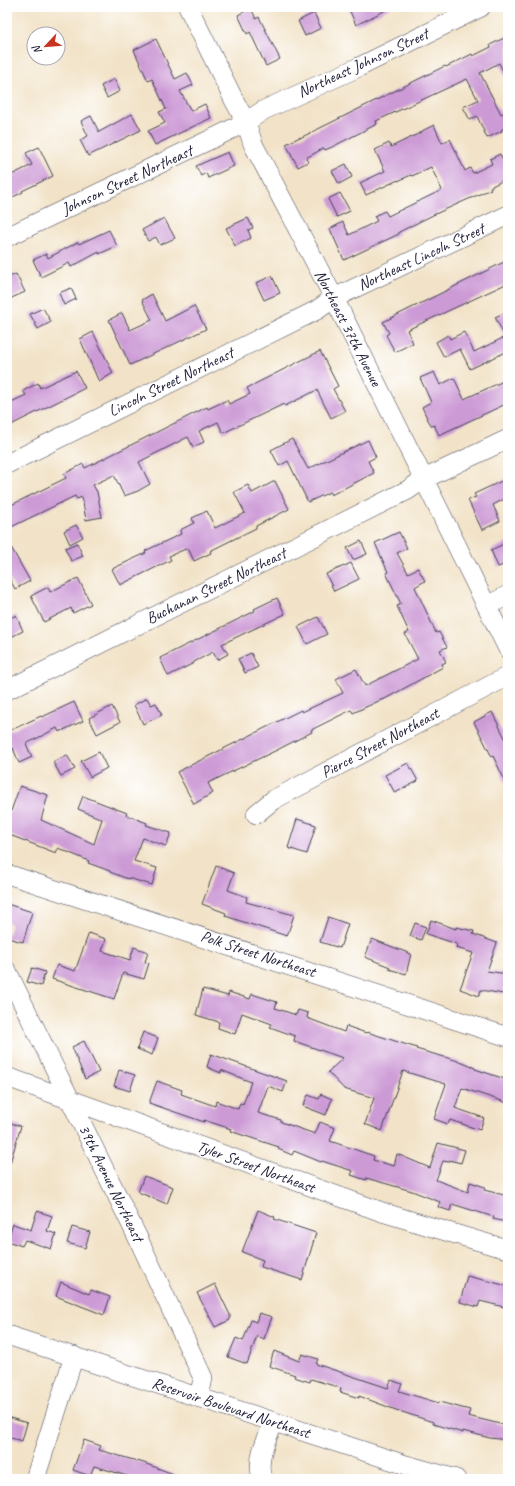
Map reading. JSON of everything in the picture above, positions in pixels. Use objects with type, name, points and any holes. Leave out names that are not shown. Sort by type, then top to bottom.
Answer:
[{"type":"street","name":"Northeast 37th Avenue","points":[[188,7],[246,122],[253,144],[334,298],[508,649]]},
{"type":"street","name":"Northeast Johnson Street","points":[[246,122],[264,110],[478,8]]},
{"type":"street","name":"Johnson Street Northeast","points":[[7,237],[246,122]]},
{"type":"street","name":"Northeast Lincoln Street","points":[[334,298],[508,215]]},
{"type":"street","name":"Lincoln Street Northeast","points":[[7,464],[317,310],[334,298]]},
{"type":"street","name":"Buchanan Street Northeast","points":[[7,690],[401,494],[424,479],[508,439]]},
{"type":"street","points":[[486,606],[508,595]]},
{"type":"street","name":"Pierce Street Northeast","points":[[256,814],[273,800],[508,676]]},
{"type":"street","name":"Polk Street Northeast","points":[[7,874],[508,1036]]},
{"type":"street","name":"39th Avenue Northeast","points":[[7,971],[134,1229],[203,1378],[199,1398]]},
{"type":"street","name":"Tyler Street Northeast","points":[[7,1077],[385,1213],[508,1249]]},
{"type":"street","name":"Reservoir Boulevard Northeast","points":[[7,1335],[406,1466],[456,1479]]},
{"type":"street","points":[[34,1479],[74,1356]]},
{"type":"street","points":[[262,1479],[260,1463],[262,1452],[274,1422]]},
{"type":"building","points":[[348,7],[392,7],[356,25]]},
{"type":"building","points":[[251,8],[256,19],[259,17],[280,59],[266,66],[250,32],[247,34],[238,15]]},
{"type":"building","points":[[314,13],[321,28],[305,36],[298,21]]},
{"type":"building","points":[[508,36],[508,82],[499,63],[480,73],[501,114],[508,111],[508,126],[501,130],[502,131],[487,138],[477,116],[470,120],[463,107],[478,100],[467,79],[376,121],[377,124],[332,147],[325,150],[324,148],[306,158],[308,162],[298,167],[286,144],[445,66],[446,67],[472,54],[473,56]]},
{"type":"building","points":[[156,39],[175,79],[187,73],[193,85],[180,91],[191,111],[205,104],[211,118],[155,145],[148,131],[165,123],[159,112],[166,109],[152,79],[148,81],[134,50]]},
{"type":"building","points":[[114,79],[120,91],[107,98],[101,86]]},
{"type":"building","points":[[132,114],[141,130],[88,156],[80,140],[88,136],[81,121],[91,116],[99,132]]},
{"type":"building","points":[[434,125],[442,143],[450,139],[465,171],[470,168],[473,173],[492,164],[490,159],[500,154],[503,160],[508,158],[508,178],[490,187],[491,189],[433,215],[399,232],[399,234],[344,260],[330,229],[343,222],[349,235],[377,221],[374,216],[385,211],[388,216],[442,190],[431,167],[366,195],[360,183],[385,171],[375,150],[389,143],[391,147]]},
{"type":"building","points":[[39,147],[53,176],[7,200],[7,177],[32,165],[26,153]]},
{"type":"building","points":[[228,152],[234,166],[208,178],[206,173],[201,176],[196,166]]},
{"type":"building","points":[[346,164],[352,177],[339,184],[332,171]]},
{"type":"building","points":[[340,193],[350,211],[337,217],[328,199]]},
{"type":"building","points":[[164,218],[175,238],[160,245],[156,237],[148,241],[142,230]]},
{"type":"building","points":[[248,218],[253,228],[248,230],[251,238],[235,246],[226,228]]},
{"type":"building","points":[[109,230],[117,246],[99,254],[99,252],[71,267],[69,263],[41,277],[33,260],[46,254],[48,258],[78,242],[79,244]]},
{"type":"building","points":[[508,260],[508,283],[407,330],[413,343],[395,352],[386,335],[389,333],[383,322]]},
{"type":"building","points":[[16,274],[25,292],[7,300],[7,278]]},
{"type":"building","points":[[272,276],[280,293],[264,300],[256,283]]},
{"type":"building","points":[[71,288],[76,299],[64,305],[59,293]]},
{"type":"building","points":[[152,294],[165,321],[194,306],[206,329],[130,365],[109,320],[122,313],[130,330],[152,320],[142,300]]},
{"type":"building","points":[[43,308],[51,322],[38,329],[30,314]]},
{"type":"building","points":[[508,311],[508,351],[470,369],[460,349],[444,357],[436,342],[448,335],[450,339],[464,332],[474,352],[505,337],[495,317]]},
{"type":"building","points":[[93,332],[113,373],[99,382],[80,339]]},
{"type":"building","points":[[320,351],[338,386],[333,389],[345,411],[331,418],[317,390],[285,406],[284,404],[223,433],[218,422],[199,431],[204,442],[193,447],[188,437],[139,462],[150,484],[138,491],[124,496],[114,475],[93,485],[97,492],[102,517],[86,520],[82,497],[77,499],[75,496],[7,529],[7,507],[66,478],[64,474],[83,464],[85,468],[207,407],[208,409],[227,400],[229,404],[250,394],[247,388]]},
{"type":"building","points":[[76,371],[85,388],[7,427],[7,404],[26,395],[23,391],[38,383],[40,388]]},
{"type":"building","points":[[434,372],[440,385],[454,378],[464,399],[508,379],[508,403],[439,435],[434,425],[432,426],[428,420],[422,407],[431,402],[420,378]]},
{"type":"building","points":[[292,439],[308,469],[368,440],[376,457],[368,461],[374,473],[331,495],[330,492],[308,502],[288,461],[279,466],[271,450]]},
{"type":"building","points":[[508,478],[508,497],[493,505],[500,521],[482,530],[468,500],[476,497],[474,494]]},
{"type":"building","points":[[275,481],[289,509],[194,561],[188,548],[169,556],[171,560],[120,585],[112,569],[181,534],[180,530],[194,523],[192,518],[207,511],[215,528],[245,513],[234,492],[248,485],[252,493]]},
{"type":"building","points":[[76,525],[83,537],[70,544],[64,531]]},
{"type":"building","points":[[399,532],[407,548],[397,553],[408,573],[418,568],[425,581],[415,587],[436,633],[439,632],[447,647],[440,650],[446,662],[442,664],[443,667],[383,700],[353,713],[351,710],[311,730],[312,732],[279,749],[208,783],[213,793],[194,804],[177,772],[301,710],[302,712],[343,693],[336,679],[356,669],[365,686],[418,659],[405,634],[409,632],[397,606],[401,604],[386,573],[388,572],[375,543]]},
{"type":"building","points":[[7,540],[30,581],[15,589],[7,574]]},
{"type":"building","points":[[361,541],[367,554],[353,560],[347,548]]},
{"type":"building","points":[[508,542],[508,563],[498,567],[491,550]]},
{"type":"building","points":[[77,543],[83,556],[71,561],[65,548]]},
{"type":"building","points":[[351,563],[359,579],[334,591],[326,574]]},
{"type":"building","points":[[78,578],[91,604],[73,613],[71,608],[44,622],[31,596],[48,587],[50,592]]},
{"type":"building","points":[[277,598],[285,614],[222,644],[228,654],[217,660],[213,652],[168,676],[160,658],[255,611],[254,609]]},
{"type":"building","points":[[16,615],[23,631],[7,639],[7,620]]},
{"type":"building","points":[[318,617],[327,634],[307,644],[298,627]]},
{"type":"building","points":[[251,653],[258,667],[245,673],[238,659]]},
{"type":"building","points":[[147,698],[151,705],[156,703],[162,715],[143,724],[134,705]]},
{"type":"building","points":[[74,702],[83,721],[59,732],[57,728],[26,744],[32,757],[19,763],[13,748],[7,751],[7,732]]},
{"type":"building","points":[[112,706],[120,722],[97,734],[89,718]]},
{"type":"building","points":[[492,712],[508,744],[508,787],[474,722]]},
{"type":"building","points":[[99,752],[107,768],[90,777],[81,761]]},
{"type":"building","points":[[67,755],[75,769],[61,776],[53,762]]},
{"type":"building","points":[[408,763],[418,781],[395,793],[385,775]]},
{"type":"building","points":[[20,786],[48,795],[41,820],[94,844],[102,819],[78,809],[83,796],[127,813],[126,815],[147,823],[146,825],[171,833],[166,846],[143,838],[134,861],[157,868],[152,885],[128,879],[110,872],[58,848],[56,853],[7,834],[7,810],[11,811]]},
{"type":"building","points":[[297,819],[316,825],[307,854],[288,848]]},
{"type":"building","points":[[216,866],[234,873],[228,890],[247,897],[246,902],[294,915],[287,936],[225,916],[226,913],[202,904]]},
{"type":"building","points":[[7,904],[32,912],[23,942],[7,938],[11,924],[7,922]]},
{"type":"building","points":[[328,917],[348,924],[340,948],[320,942]]},
{"type":"building","points":[[431,920],[456,929],[456,927],[474,931],[473,934],[497,943],[487,971],[507,974],[503,994],[481,990],[479,996],[460,989],[473,953],[456,948],[457,944],[426,934]]},
{"type":"building","points":[[415,923],[426,927],[421,940],[410,936]]},
{"type":"building","points":[[89,933],[106,939],[102,951],[130,960],[134,947],[148,952],[145,962],[149,963],[144,979],[123,973],[114,999],[52,979],[57,965],[75,971]]},
{"type":"building","points":[[372,939],[411,954],[406,974],[389,969],[390,967],[365,957]]},
{"type":"building","points":[[32,968],[45,972],[41,986],[27,982]]},
{"type":"building","points":[[203,989],[228,996],[229,992],[250,999],[252,994],[277,1002],[275,1008],[296,1015],[298,1010],[308,1013],[307,1018],[344,1032],[346,1026],[455,1060],[475,1069],[508,1080],[508,1103],[462,1088],[455,1108],[484,1118],[480,1130],[450,1120],[448,1124],[434,1119],[446,1084],[403,1071],[382,1131],[365,1124],[374,1098],[344,1089],[328,1072],[343,1058],[294,1041],[295,1036],[270,1027],[272,1024],[242,1013],[235,1034],[218,1028],[219,1022],[196,1015]]},
{"type":"building","points":[[143,1032],[158,1038],[152,1055],[137,1049]]},
{"type":"building","points":[[84,1041],[99,1072],[85,1079],[72,1047]]},
{"type":"building","points":[[211,1054],[287,1081],[283,1092],[268,1086],[258,1113],[281,1120],[281,1122],[315,1134],[320,1122],[335,1128],[330,1141],[374,1156],[373,1160],[394,1166],[397,1154],[430,1168],[438,1143],[465,1150],[461,1163],[449,1160],[449,1162],[443,1161],[436,1180],[468,1192],[470,1182],[485,1187],[484,1190],[508,1196],[508,1215],[506,1222],[493,1219],[494,1217],[452,1204],[450,1211],[438,1207],[440,1202],[412,1191],[351,1175],[353,1171],[322,1161],[321,1162],[294,1151],[292,1155],[278,1149],[279,1147],[230,1131],[231,1129],[204,1120],[204,1122],[149,1103],[157,1081],[182,1090],[181,1094],[215,1106],[216,1101],[238,1109],[240,1103],[243,1104],[251,1082],[221,1070],[221,1073],[207,1067]]},
{"type":"building","points":[[119,1070],[135,1075],[130,1091],[114,1086]]},
{"type":"building","points":[[321,1094],[332,1099],[326,1115],[303,1106],[308,1095],[319,1099]]},
{"type":"building","points":[[7,1122],[21,1126],[10,1163],[7,1162]]},
{"type":"building","points":[[144,1176],[173,1187],[167,1204],[138,1192]]},
{"type":"building","points":[[258,1210],[275,1217],[274,1219],[316,1233],[302,1280],[261,1267],[263,1260],[242,1252]]},
{"type":"building","points":[[37,1211],[52,1216],[47,1231],[56,1234],[51,1249],[25,1240],[22,1246],[7,1241],[13,1224],[31,1230]]},
{"type":"building","points":[[72,1227],[90,1232],[85,1248],[67,1243]]},
{"type":"building","points":[[467,1276],[508,1286],[508,1308],[480,1301],[478,1307],[460,1302]]},
{"type":"building","points":[[61,1282],[89,1294],[91,1290],[110,1297],[104,1315],[56,1296]]},
{"type":"building","points":[[215,1284],[230,1315],[230,1320],[215,1327],[197,1293]]},
{"type":"building","points":[[259,1313],[272,1317],[264,1339],[257,1336],[247,1364],[228,1357],[236,1338],[243,1341],[251,1320],[256,1322]]},
{"type":"building","points":[[274,1351],[299,1361],[302,1354],[318,1359],[316,1364],[388,1388],[391,1380],[402,1384],[399,1391],[439,1403],[470,1410],[468,1416],[508,1426],[508,1440],[490,1438],[463,1431],[463,1433],[433,1424],[433,1422],[359,1396],[359,1398],[340,1392],[341,1388],[311,1379],[310,1382],[294,1377],[295,1375],[269,1366]]},
{"type":"building","points":[[7,1417],[27,1423],[22,1441],[7,1437]]},
{"type":"building","points":[[84,1440],[101,1446],[99,1450],[144,1463],[184,1479],[137,1479],[94,1466],[90,1476],[73,1470]]}]
